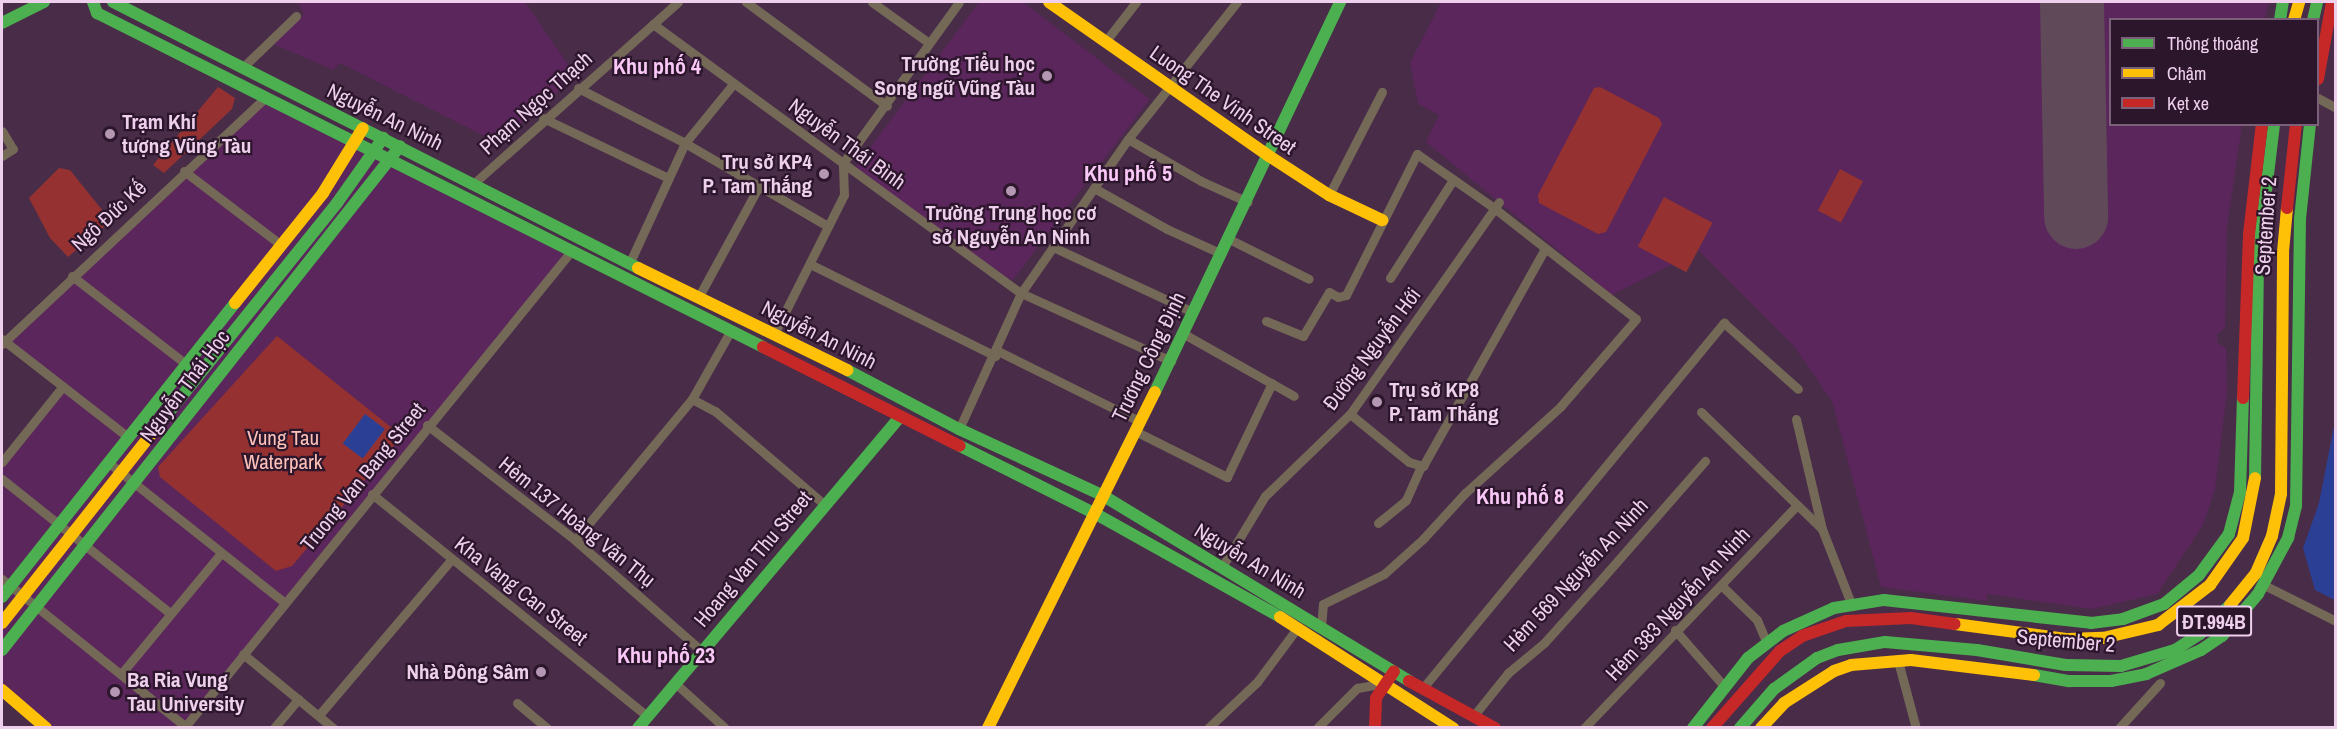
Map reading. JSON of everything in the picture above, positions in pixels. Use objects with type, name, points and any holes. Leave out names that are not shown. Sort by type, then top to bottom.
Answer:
[{"type":"main road","points":[[2,23],[44,2]]},
{"type":"main road","name":"Nguyễn An Ninh","points":[[93,2],[97,13],[375,150],[1096,514],[1298,627],[1453,728]]},
{"type":"main road","name":"Nguyễn An Ninh","points":[[113,2],[698,298],[775,332],[959,429],[1102,495],[1422,688],[1475,714],[1495,728]]},
{"type":"main road","name":"Luong The Vinh Street","points":[[1049,2],[1269,156],[1329,195],[1382,220]]},
{"type":"main road","name":"Trương Công Định","points":[[993,726],[1096,514],[1102,495],[1171,361],[1248,202],[1340,2]]},
{"type":"main road","points":[[2280,18],[2283,2]]},
{"type":"main road","points":[[2295,18],[2299,2]]},
{"type":"main road","points":[[2313,18],[2317,2]]},
{"type":"main road","points":[[2319,74],[2332,2]]},
{"type":"main road","name":"September 2","points":[[1712,728],[1780,651],[1802,636],[1846,621],[1911,618],[2068,639],[2134,632],[2158,625],[2178,613],[2210,585],[2243,538],[2256,478],[2249,234],[2262,126]]},
{"type":"main road","name":"September 2","points":[[1693,728],[1748,658],[1767,643],[1813,617],[1870,601],[1895,601],[2091,623],[2143,613],[2172,598],[2211,562],[2229,534],[2235,515],[2243,456],[2258,256],[2274,126]]},
{"type":"main road","name":"September 2","points":[[1740,728],[1774,690],[1817,658],[1861,645],[1893,643],[1977,650],[2066,664],[2121,666],[2175,650],[2200,634],[2252,578],[2272,536],[2281,494],[2285,212],[2296,126]]},
{"type":"main road","name":"September 2","points":[[1761,728],[1784,704],[1834,671],[1866,662],[1898,661],[1980,666],[2069,681],[2111,681],[2146,674],[2201,650],[2222,636],[2262,584],[2288,538],[2296,506],[2300,219],[2310,126]]},
{"type":"main road","name":"Nguyễn Thái Học","points":[[2,597],[6,582],[60,526],[323,193],[363,128]]},
{"type":"main road","name":"Nguyễn Thái Học","points":[[2,623],[123,474],[196,374],[337,203],[383,138]]},
{"type":"main road","name":"Nguyễn Thái Học","points":[[2,650],[135,484],[236,348],[400,147]]},
{"type":"main road","points":[[323,193],[350,211]]},
{"type":"main road","points":[[2251,340],[2298,341]]},
{"type":"main road","name":"Hoang Van Thu Street","points":[[638,728],[824,504],[900,417]]},
{"type":"main road","points":[[129,438],[154,458]]},
{"type":"main road","points":[[1375,728],[1373,709],[1385,683],[1394,671]]},
{"type":"main road","points":[[2,690],[46,728]]},
{"type":"street","name":"Phạm Ngọc Thạch","points":[[473,184],[543,118],[678,2]]},
{"type":"street","points":[[746,2],[887,106]]},
{"type":"street","points":[[872,2],[928,43]]},
{"type":"street","points":[[775,332],[810,264],[826,225],[844,195],[843,163],[887,106],[928,43],[959,2]]},
{"type":"street","points":[[1105,42],[1136,2]]},
{"type":"street","points":[[959,429],[997,353],[1021,293],[1128,139],[1237,2]]},
{"type":"street","points":[[242,68],[296,16]]},
{"type":"street","name":"Nguyễn Thái Bình","points":[[653,24],[1021,293],[1171,361]]},
{"type":"street","points":[[630,262],[685,142],[734,83]]},
{"type":"street","points":[[578,88],[685,142],[826,225]]},
{"type":"street","points":[[1329,195],[1382,92]]},
{"type":"street","name":"Ngô Đức Kế","points":[[3,341],[266,97]]},
{"type":"street","points":[[2319,99],[2336,108]]},
{"type":"street","points":[[543,118],[668,178]]},
{"type":"street","points":[[2,131],[13,149],[2,156]]},
{"type":"street","points":[[1128,139],[1201,181],[1248,202]]},
{"type":"street","points":[[1266,321],[1292,335],[1305,335],[1329,292],[1341,297],[1351,287],[1382,220],[1417,154],[1454,180],[1497,205],[1544,250],[1636,319],[1560,407],[1465,493],[1423,539],[1384,574],[1323,604],[1321,626]]},
{"type":"street","points":[[184,171],[281,245]]},
{"type":"street","points":[[1390,278],[1454,180]]},
{"type":"street","points":[[698,298],[759,186]]},
{"type":"street","points":[[1094,188],[1167,229],[1222,254]]},
{"type":"street","name":"Đường Nguyễn Hới","points":[[1222,567],[1265,496],[1350,414],[1497,205]]},
{"type":"street","points":[[1230,239],[1309,279]]},
{"type":"street","points":[[1053,247],[1193,312]]},
{"type":"street","name":"Truong Van Bang Street","points":[[184,727],[427,424],[572,250]]},
{"type":"street","points":[[1378,523],[1406,500],[1421,466],[1544,250]]},
{"type":"street","points":[[810,264],[997,353],[1137,426],[1220,476],[1230,475],[1272,383]]},
{"type":"street","points":[[72,276],[186,364]]},
{"type":"street","points":[[1422,688],[1724,323],[1798,389]]},
{"type":"street","points":[[575,540],[692,399],[731,330]]},
{"type":"street","points":[[1184,334],[1294,396]]},
{"type":"street","points":[[3,341],[129,438]]},
{"type":"street","points":[[2,462],[63,386]]},
{"type":"street","points":[[692,399],[715,411],[824,504]]},
{"type":"street","points":[[1701,412],[1822,529]]},
{"type":"street","points":[[1350,414],[1409,462],[1421,466]]},
{"type":"street","points":[[1796,419],[1822,529],[1851,606]]},
{"type":"street","name":"Hẻm 137 Hoàng Văn Thụ","points":[[427,424],[575,540],[702,651]]},
{"type":"street","name":"Hẻm 569 Nguyễn An Ninh","points":[[1475,714],[1509,673],[1544,643],[1705,461]]},
{"type":"street","points":[[110,463],[285,603]]},
{"type":"street","points":[[2,479],[170,613]]},
{"type":"street","name":"Kha Vang Can Street","points":[[372,494],[647,716]]},
{"type":"street","name":"Hẻm 383 Nguyễn An Ninh","points":[[1584,728],[1675,630],[1797,505]]},
{"type":"street","points":[[121,674],[221,553]]},
{"type":"street","points":[[319,715],[452,559]]},
{"type":"street","points":[[6,582],[184,727]]},
{"type":"street","points":[[2262,584],[2336,621]]},
{"type":"street","points":[[1721,585],[1757,620],[1767,643]]},
{"type":"street","points":[[1208,728],[1248,693],[1298,627]]},
{"type":"street","points":[[1675,630],[1724,686]]},
{"type":"street","points":[[243,654],[333,728]]},
{"type":"street","points":[[1898,661],[1916,728]]},
{"type":"street","points":[[675,683],[725,728]]},
{"type":"street","points":[[1317,728],[1357,688],[1385,683]]},
{"type":"street","points":[[2119,728],[2160,683]]},
{"type":"street","points":[[274,728],[298,699]]},
{"type":"street","points":[[517,704],[547,728]]},
{"type":"shaded area","points":[[298,2],[525,2],[576,76],[498,143],[340,63],[333,70],[271,43],[304,14]]},
{"type":"shaded area","points":[[979,2],[1023,2],[1150,99],[1012,281],[854,169]]},
{"type":"shaded area","points":[[1441,2],[2269,2],[2265,18],[2109,18],[2109,126],[2242,126],[2227,227],[2225,328],[2217,334],[2218,343],[2226,348],[2227,392],[2215,489],[2203,525],[2157,594],[2092,609],[1987,594],[1987,601],[1881,587],[1832,401],[1793,345],[1699,251],[1612,295],[1426,142],[1439,115],[1418,104],[1410,63]]},
{"type":"shaded area","points":[[266,97],[572,250],[184,727],[46,727],[2,690],[2,633],[11,586],[2,579],[2,464],[63,386],[6,340]]},
{"type":"green space","points":[[218,87],[235,98],[232,109],[164,173],[153,165]]},
{"type":"green space","points":[[1600,87],[1659,118],[1662,124],[1606,232],[1598,234],[1539,203],[1538,195],[1594,88]]},
{"type":"green space","points":[[59,168],[70,170],[111,221],[68,257],[50,238],[29,198]]},
{"type":"green space","points":[[1840,169],[1863,181],[1841,223],[1818,210]]},
{"type":"green space","points":[[1664,197],[1713,223],[1686,272],[1638,246]]},
{"type":"green space","name":"Vung Tau Waterpark","points":[[277,336],[402,436],[292,566],[276,571],[160,477],[158,467]]},
{"type":"water","points":[[365,414],[385,429],[363,459],[343,444]]},
{"type":"water","points":[[2335,421],[2335,600],[2315,590],[2303,548],[2319,503]]},
{"type":"runway","points":[[2072,2],[2076,217]]},
{"type":"traffic: fast","points":[[2,23],[44,2]]},
{"type":"traffic: fast","points":[[93,2],[97,13],[763,347]]},
{"type":"traffic: fast","points":[[113,2],[638,268]]},
{"type":"traffic: fast","points":[[1155,392],[1340,2]]},
{"type":"traffic: fast","points":[[2280,18],[2283,2]]},
{"type":"traffic: fast","points":[[2313,18],[2317,2]]},
{"type":"traffic: fast","points":[[2255,478],[2258,257],[2274,126]]},
{"type":"traffic: fast","points":[[2034,675],[2069,681],[2111,681],[2146,674],[2201,650],[2222,636],[2258,594],[2288,538],[2296,506],[2300,219],[2310,126]]},
{"type":"traffic: fast","points":[[161,422],[337,203],[383,138]]},
{"type":"traffic: fast","points":[[2,650],[400,146]]},
{"type":"traffic: fast","points":[[2,597],[235,303]]},
{"type":"traffic: fast","points":[[847,370],[959,429],[1102,495],[1409,681]]},
{"type":"traffic: fast","points":[[1693,728],[1748,658],[1783,631],[1834,608],[1884,600],[2091,623],[2123,619],[2164,604],[2199,575],[2229,534],[2240,492],[2243,398]]},
{"type":"traffic: fast","points":[[638,728],[900,417]]},
{"type":"traffic: fast","points":[[960,446],[1096,514],[1280,617]]},
{"type":"traffic: fast","points":[[1740,728],[1774,689],[1817,658],[1838,650],[1885,642],[1977,650],[2066,665],[2121,666],[2175,650],[2200,634],[2230,605]]},
{"type":"traffic: slow","points":[[1049,2],[1269,156],[1329,195],[1382,220]]},
{"type":"traffic: slow","points":[[2295,18],[2299,2]]},
{"type":"traffic: slow","points":[[235,303],[323,193],[363,128]]},
{"type":"traffic: slow","points":[[2230,605],[2256,573],[2272,536],[2281,494],[2283,252],[2287,208]]},
{"type":"traffic: slow","points":[[638,268],[847,370]]},
{"type":"traffic: slow","points":[[988,728],[1155,392]]},
{"type":"traffic: slow","points":[[2,623],[161,422]]},
{"type":"traffic: slow","points":[[1955,624],[2068,639],[2103,638],[2158,625],[2210,585],[2243,538],[2255,478]]},
{"type":"traffic: slow","points":[[1280,617],[1453,728]]},
{"type":"traffic: slow","points":[[1761,728],[1784,703],[1834,671],[1851,665],[1911,660],[2034,675]]},
{"type":"traffic: slow","points":[[2,690],[46,728]]},
{"type":"traffic: jam","points":[[2319,74],[2332,2]]},
{"type":"traffic: jam","points":[[2243,398],[2249,234],[2262,126]]},
{"type":"traffic: jam","points":[[2287,208],[2296,126]]},
{"type":"traffic: jam","points":[[763,347],[960,446]]},
{"type":"traffic: jam","points":[[1712,728],[1780,651],[1802,636],[1846,621],[1911,618],[1955,624]]},
{"type":"traffic: jam","points":[[1375,728],[1376,698],[1394,671]]},
{"type":"traffic: jam","points":[[1409,681],[1495,728]]},
{"type":"place","name":"Trường Tiểu học Song ngữ Vũng Tàu","points":[[1047,76]]},
{"type":"place","name":"Trạm Khí tượng Vũng Tàu","points":[[110,134]]},
{"type":"place","name":"Trụ sở KP4 P. Tam Thắng","points":[[824,174]]},
{"type":"place","name":"Trường Trung học cơ sở Nguyễn An Ninh","points":[[1011,191]]},
{"type":"place","name":"Trụ sở KP8 P. Tam Thắng","points":[[1377,402]]},
{"type":"place","name":"Nhà Đông Sâm","points":[[541,672]]},
{"type":"place","name":"Ba Ria Vung Tau University","points":[[115,692]]},
{"type":"district","name":"Khu phố 4","points":[[657,67]]},
{"type":"district","name":"Khu phố 5","points":[[1128,174]]},
{"type":"district","name":"Khu phố 8","points":[[1520,497]]},
{"type":"district","name":"Khu phố 23","points":[[666,656]]}]
